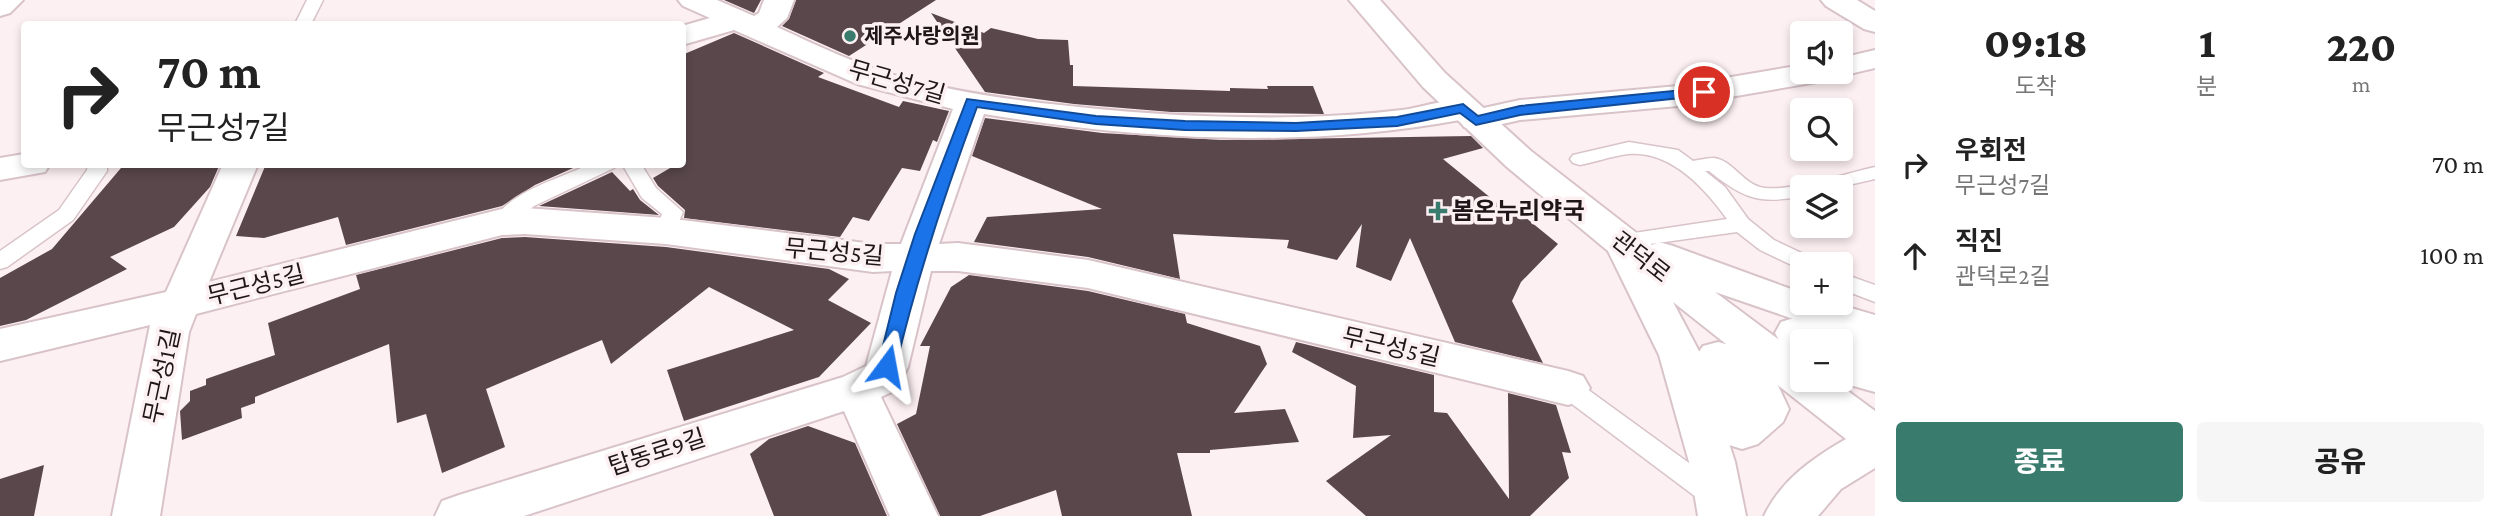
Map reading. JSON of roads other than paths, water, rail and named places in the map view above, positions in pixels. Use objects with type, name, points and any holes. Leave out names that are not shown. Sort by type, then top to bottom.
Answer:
[{"type":"street","points":[[0,7],[8,0]]},
{"type":"street","name":"무근성7길","points":[[693,0],[869,77],[972,102],[1096,120],[1185,126],[1343,125],[1678,96],[1790,77]]},
{"type":"street","points":[[686,35],[772,18],[779,0]]},
{"type":"street","name":"관덕로","points":[[1364,0],[1434,80],[1469,114],[1621,241],[1875,436]]},
{"type":"street","points":[[1836,0],[1875,23]]},
{"type":"street","points":[[1853,64],[1875,59]]},
{"type":"street","name":"탑동로9길","points":[[459,516],[856,390],[881,378],[887,366],[916,258],[972,102]]},
{"type":"street","points":[[0,169],[21,166]]},
{"type":"street","name":"무근성1길","points":[[136,516],[168,332],[239,168]]},
{"type":"street","name":"무근성5길","points":[[0,345],[181,303],[502,222],[524,220],[666,231],[873,258],[958,257],[1088,274],[1569,388]]},
{"type":"street","points":[[1621,241],[1771,298],[1875,331]]},
{"type":"street","points":[[1621,241],[1680,355],[1712,461],[1720,507]]},
{"type":"street","points":[[1807,329],[1816,326],[1826,329]]},
{"type":"street","points":[[1853,337],[1875,349]]},
{"type":"street","points":[[1853,369],[1875,375]]},
{"type":"street","points":[[856,390],[914,516]]},
{"type":"street","points":[[1788,516],[1825,475],[1875,445]]},
{"type":"lane","points":[[304,21],[314,0]]},
{"type":"lane","points":[[1580,159],[1629,148],[1671,154],[1718,192],[1741,224],[1767,245],[1790,256]]},
{"type":"lane","points":[[1689,168],[1713,164],[1747,190],[1763,196],[1790,193]]},
{"type":"lane","points":[[0,262],[66,215],[95,168]]},
{"type":"lane","points":[[502,222],[527,201],[598,168]]},
{"type":"lane","points":[[633,168],[649,193],[673,212],[666,231]]},
{"type":"lane","points":[[1853,178],[1875,173]]},
{"type":"lane","points":[[1621,241],[1741,224]]},
{"type":"lane","points":[[1853,286],[1875,294]]},
{"type":"lane","name":"무근성5길","points":[[1569,388],[1720,507]]},
{"type":"place","name":"제주사랑의원","points":[[850,36]]},
{"type":"place","name":"봄온누리약국","points":[[1438,211]]}]
